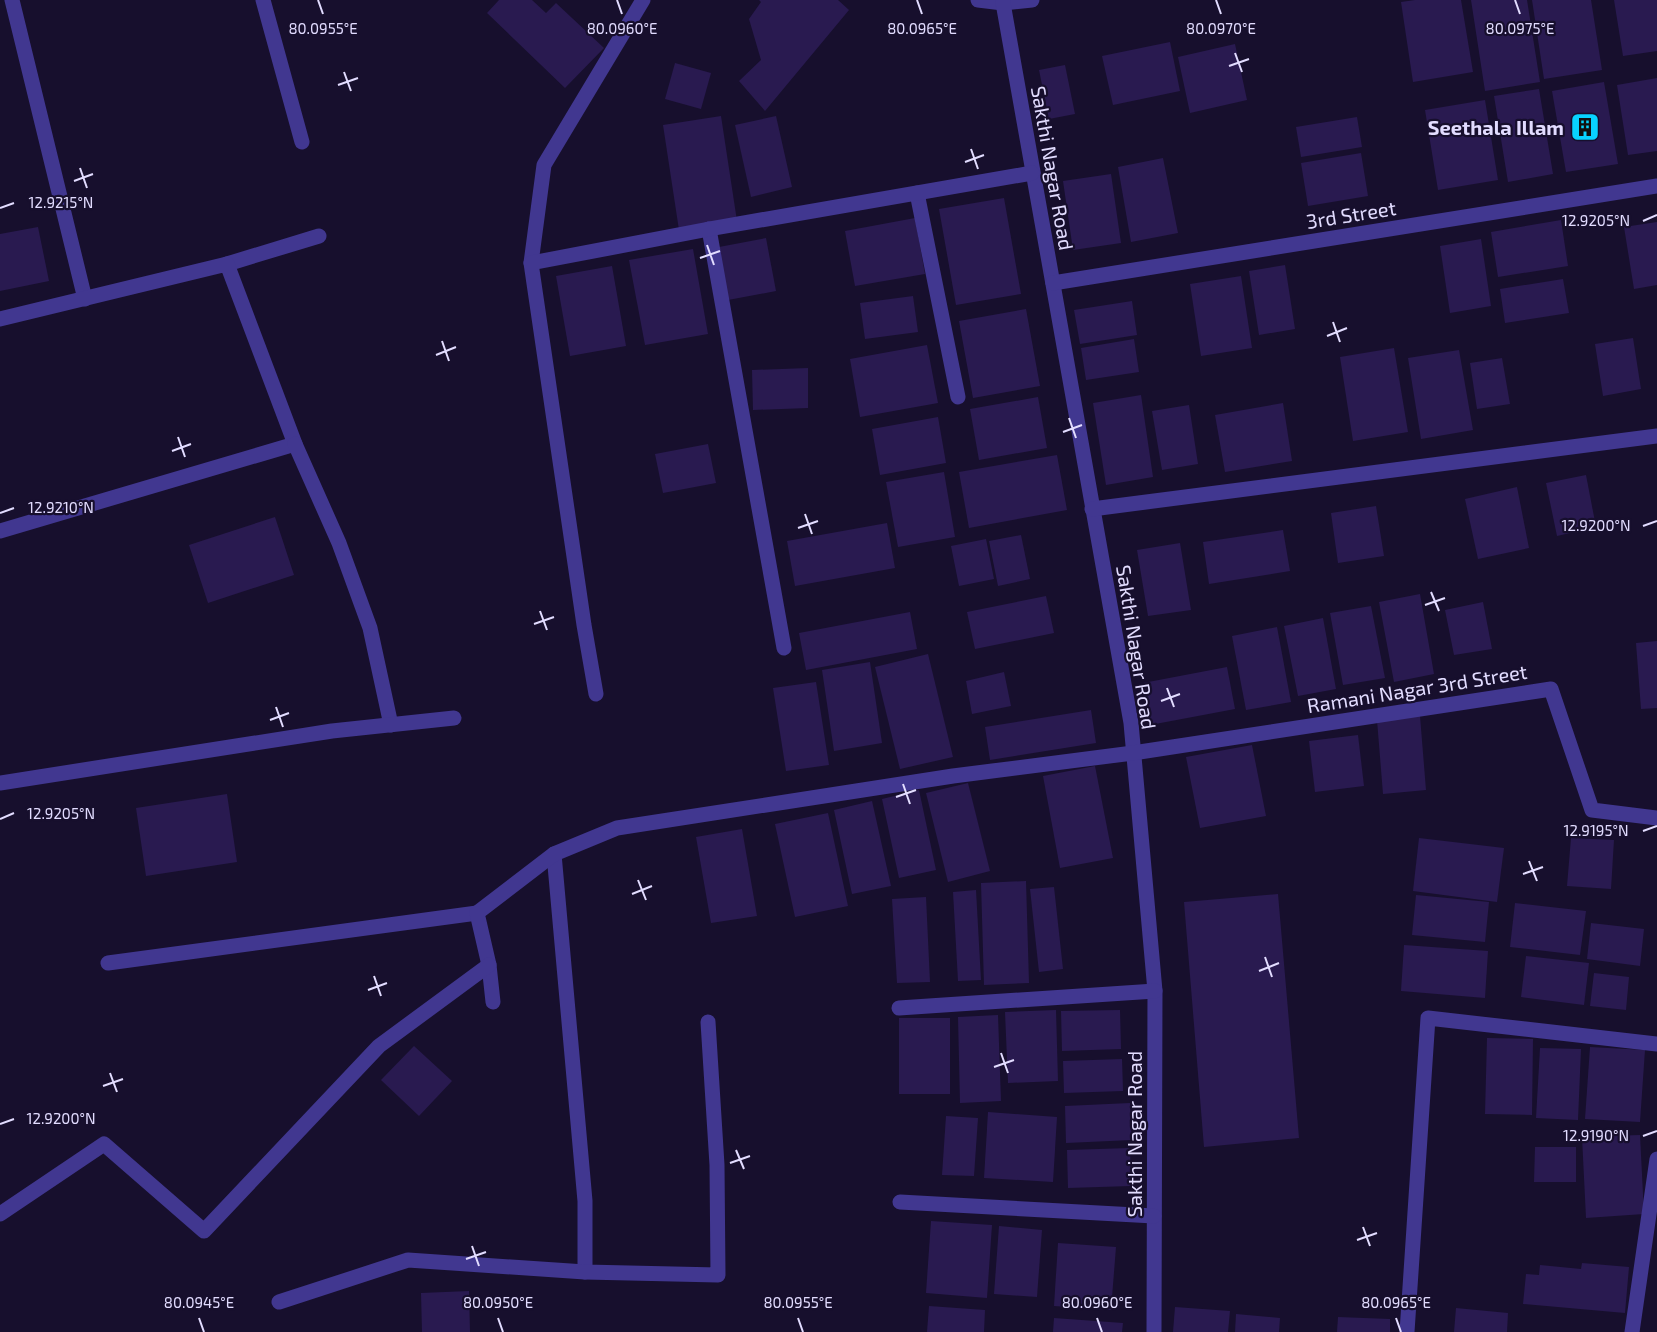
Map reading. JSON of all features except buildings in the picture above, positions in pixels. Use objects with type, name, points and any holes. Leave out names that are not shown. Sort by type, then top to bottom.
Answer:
[{"type":"street","points":[[12,0],[85,299]]},
{"type":"street","points":[[263,0],[302,142]]},
{"type":"street","points":[[596,694],[531,262],[544,165],[643,0]]},
{"type":"street","points":[[978,0],[1003,3],[1032,0]]},
{"type":"street","name":"Sakthi Nagar Road","points":[[1003,3],[1131,723],[1155,992],[1154,1332]]},
{"type":"street","points":[[531,262],[1032,173]]},
{"type":"street","name":"3rd Street","points":[[1053,283],[1657,186]]},
{"type":"street","points":[[917,193],[958,397]]},
{"type":"street","points":[[709,229],[784,648]]},
{"type":"street","points":[[0,319],[227,264],[319,236]]},
{"type":"street","points":[[227,264],[295,444],[339,543],[370,628],[392,725]]},
{"type":"street","points":[[1092,509],[1657,436]]},
{"type":"street","points":[[0,531],[295,444]]},
{"type":"street","name":"Ramani Nagar 3rd Street","points":[[1133,753],[1551,688],[1592,810],[1657,818]]},
{"type":"street","points":[[0,783],[332,731],[454,718]]},
{"type":"street","points":[[108,963],[477,913],[554,854],[617,828],[941,778],[1133,753]]},
{"type":"street","points":[[554,854],[585,1201],[585,1272]]},
{"type":"street","points":[[477,913],[489,965],[493,1002]]},
{"type":"street","points":[[0,1214],[104,1144],[204,1231],[379,1046],[489,965]]},
{"type":"street","points":[[899,1008],[1155,992]]},
{"type":"street","points":[[1407,1332],[1428,1018],[1657,1044]]},
{"type":"street","points":[[279,1302],[408,1260],[585,1272],[718,1275],[717,1165],[708,1022]]},
{"type":"street","points":[[1632,1332],[1657,1159]]},
{"type":"street","points":[[900,1202],[1154,1216]]},
{"type":"place","name":"Seethala Illam","points":[[1585,127]]}]
